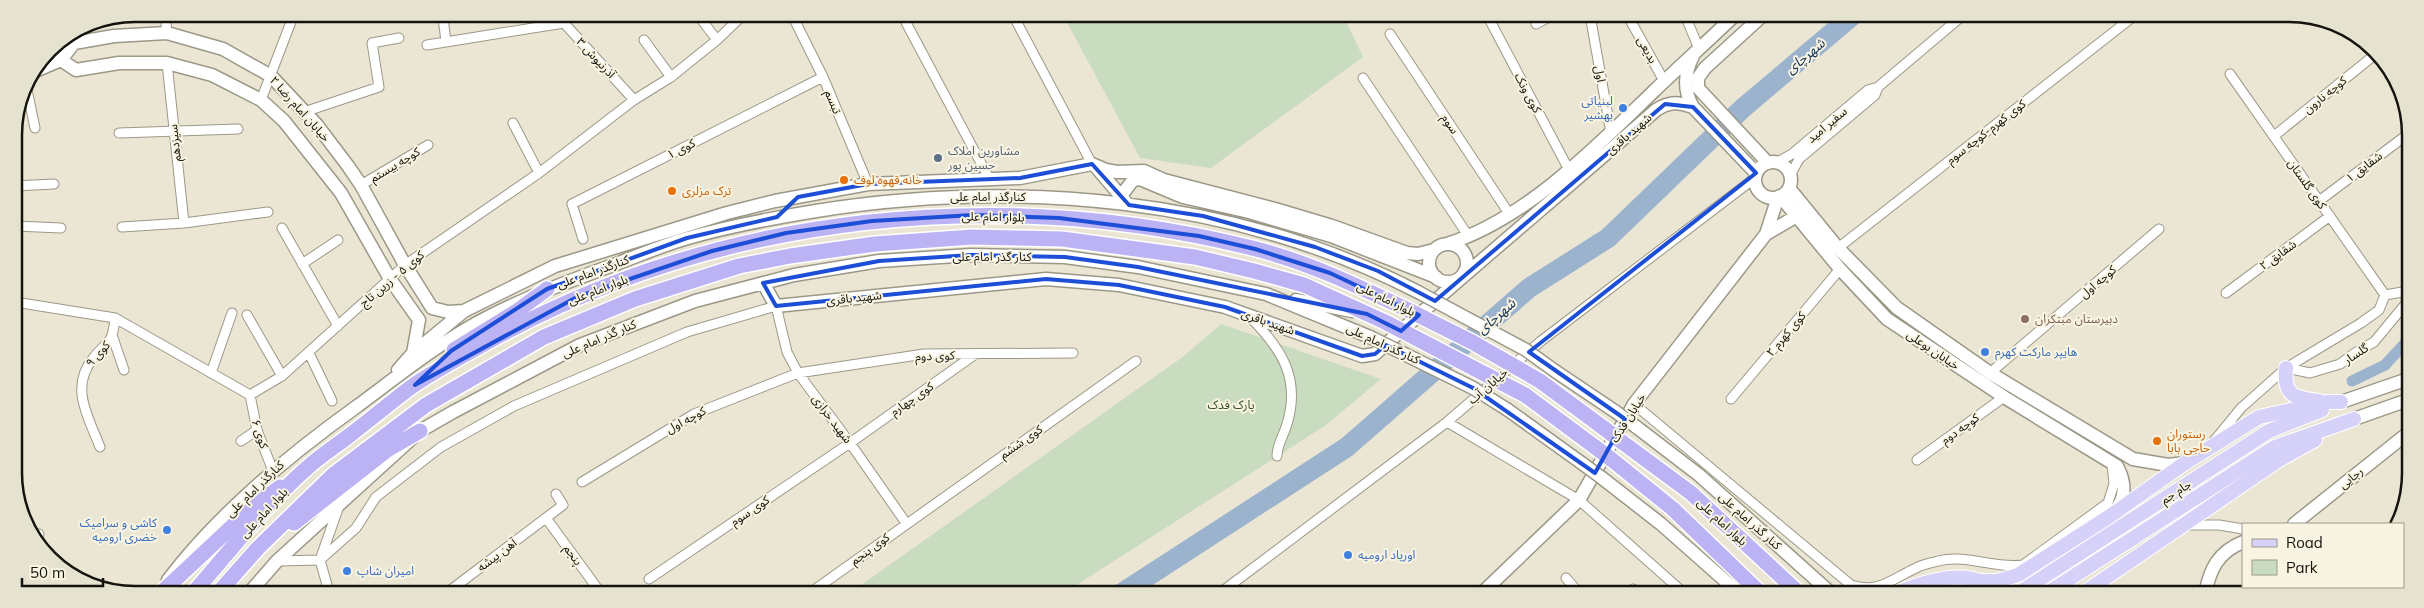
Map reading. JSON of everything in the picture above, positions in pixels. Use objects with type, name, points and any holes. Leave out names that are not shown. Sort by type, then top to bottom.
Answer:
[{"type":"highway","name":"بلوار امام علی","points":[[199,586],[307,467],[415,385],[525,322],[577,297],[628,278],[712,251],[777,235],[872,221],[973,215],[1059,218],[1199,236],[1255,249],[1330,273],[1472,342],[1540,382],[1691,493],[1791,585]]},
{"type":"highway","name":"بلوار امام علی","points":[[224,586],[258,548],[333,475],[426,405],[468,378],[544,337],[635,299],[739,266],[790,256],[875,244],[972,237],[1062,239],[1195,257],[1254,271],[1304,286],[1368,314],[1525,395],[1611,459],[1673,509],[1751,585]]},
{"type":"highway","points":[[415,385],[451,351],[517,311],[546,289]]},
{"type":"highway","points":[[258,548],[316,508],[387,450],[420,431]]},
{"type":"highway","points":[[167,586],[255,505],[307,467]]},
{"type":"main road","points":[[2286,368],[2285,382],[2288,391],[2295,397],[2334,402]]},
{"type":"main road","points":[[1915,585],[1948,577],[1997,581],[2018,575],[2110,516],[2185,463],[2259,417],[2334,402]]},
{"type":"main road","name":"جام جم","points":[[2031,585],[2269,431],[2334,402]]},
{"type":"main road","points":[[2095,585],[2279,460],[2354,419]]},
{"type":"main road","name":"جام جم","points":[[2060,585],[2275,448],[2354,419]]},
{"type":"main road","points":[[1980,581],[1987,585]]},
{"type":"street","points":[[166,22],[167,34]]},
{"type":"street","points":[[261,100],[291,22]]},
{"type":"street","points":[[444,22],[446,41]]},
{"type":"street","points":[[427,45],[547,22]]},
{"type":"street","name":"آذرنیوش ۳","points":[[566,22],[634,100]]},
{"type":"street","points":[[703,22],[717,40]]},
{"type":"street","name":"کوی ۵ - زرین تاج","points":[[250,395],[282,376],[405,265],[539,172],[634,100],[671,77],[717,40],[736,22]]},
{"type":"street","name":"تبسم","points":[[796,22],[823,77],[868,184]]},
{"type":"street","points":[[906,22],[990,180]]},
{"type":"street","points":[[1017,22],[1092,164],[1125,201]]},
{"type":"street","name":"کوی ونک","points":[[1491,22],[1569,170]]},
{"type":"street","points":[[1536,24],[1540,22]]},
{"type":"street","name":"اول","points":[[1591,22],[1611,133]]},
{"type":"street","name":"بدیعی","points":[[1631,22],[1664,81]]},
{"type":"street","points":[[1687,22],[1697,51],[1688,69],[1685,87],[1686,95],[1693,107],[1756,175],[1756,186],[1760,193],[1767,197],[1784,189],[1783,166],[1772,163],[1700,91],[1698,78],[1705,68],[1755,22]]},
{"type":"street","name":"شهید باقری","points":[[1448,244],[1498,224],[1569,170],[1611,133],[1728,22]]},
{"type":"street","name":"سفیر امید","points":[[1772,163],[1792,154],[1868,90],[1878,87],[1955,22]]},
{"type":"street","name":"کوی کهرم-کوچه سوم","points":[[1838,248],[2126,22]]},
{"type":"street","name":"خیابان امام رضا ۲","points":[[46,66],[61,60],[74,43],[114,36],[167,34],[222,49],[271,76],[304,112],[361,185],[405,265],[432,308],[448,312],[464,311]]},
{"type":"street","name":"سوم","points":[[1390,34],[1510,215]]},
{"type":"street","points":[[304,112],[379,87],[372,43],[399,38]]},
{"type":"street","points":[[644,40],[671,77]]},
{"type":"street","points":[[60,50],[61,60]]},
{"type":"street","name":"کوچه نارون","points":[[2274,136],[2372,58]]},
{"type":"street","name":"خیابان امام رضا ۲","points":[[61,60],[76,70],[119,63],[167,62],[212,75],[261,100],[284,121],[342,193],[390,279],[419,320],[413,353]]},
{"type":"street","name":"سیزدهم","points":[[167,62],[184,223]]},
{"type":"street","name":"کوی گلستان","points":[[2230,74],[2385,294]]},
{"type":"street","name":"کوی ۱","points":[[583,239],[572,204],[823,77]]},
{"type":"street","points":[[1363,78],[1469,237]]},
{"type":"street","name":"سفیر امید","points":[[1784,189],[1799,158],[1875,95],[1878,87]]},
{"type":"street","points":[[29,98],[35,128]]},
{"type":"street","name":"شهید باقری","points":[[776,306],[1046,279],[1119,286],[1225,307],[1362,356],[1375,354],[1460,277],[1522,228],[1656,110],[1665,104],[1675,102],[1693,107]]},
{"type":"street","points":[[513,123],[539,172]]},
{"type":"street","points":[[119,133],[238,129]]},
{"type":"street","name":"شقایق ۱","points":[[2319,201],[2402,139]]},
{"type":"street","name":"کوچه بیستم","points":[[361,185],[428,145]]},
{"type":"street","points":[[1756,175],[1772,163]]},
{"type":"street","points":[[378,391],[413,353],[464,311],[555,266],[727,213],[868,184],[1020,178],[1092,164],[1117,172],[1144,171],[1164,180],[1275,208],[1407,253],[1418,254],[1448,244],[1458,247],[1466,255],[1467,266],[1460,277],[1448,282],[1331,236],[1249,212],[1183,197],[1140,179],[1133,180],[1129,184],[1125,201]]},
{"type":"street","name":"خیابان آب","points":[[1230,585],[1447,422],[1541,341],[1756,175]]},
{"type":"street","points":[[23,186],[54,184]]},
{"type":"street","name":"خیابان بوعلی","points":[[1784,189],[1896,308],[1990,373],[2124,455],[2150,464],[2168,465],[2185,463]]},
{"type":"street","name":"خیابان بوعلی","points":[[1784,189],[1795,217],[1887,319],[2004,397],[2114,465]]},
{"type":"street","name":"خیابان فدک","points":[[1490,585],[1579,500],[1634,404],[1766,234],[1784,189]]},
{"type":"street","name":"کنارگذر امام علی","points":[[164,586],[187,554],[273,471],[378,391],[484,319],[546,289],[687,238],[771,218],[870,202],[972,195],[1125,201]]},
{"type":"street","points":[[727,213],[771,218],[798,197]]},
{"type":"street","name":"کنار گذر امام علی","points":[[1125,201],[1203,216],[1315,247],[1378,272],[1526,350],[1616,412],[1700,475],[1822,585]]},
{"type":"street","points":[[122,227],[184,223],[268,212]]},
{"type":"street","name":"شقایق ۲","points":[[2226,293],[2330,216]]},
{"type":"street","name":"خیابان فدک","points":[[1766,234],[1795,217]]},
{"type":"street","points":[[23,226],[61,228]]},
{"type":"street","points":[[282,228],[338,326]]},
{"type":"street","name":"کوچه اول","points":[[1990,373],[2159,229]]},
{"type":"street","points":[[302,264],[338,240]]},
{"type":"street","points":[[1434,250],[1429,261],[1436,277]]},
{"type":"street","name":"کنار گذر امام علی","points":[[255,586],[277,561],[420,431],[506,382],[580,345],[695,301],[763,282],[794,275],[879,262],[971,255],[1046,257],[1138,267],[1266,294],[1370,337],[1473,388],[1508,410],[1602,478],[1660,524],[1729,585]]},
{"type":"street","name":"کوی کهرم ۲","points":[[1731,399],[1840,269]]},
{"type":"street","points":[[277,561],[320,560],[356,528],[376,497],[441,447],[514,406],[687,332],[776,306],[763,282]]},
{"type":"street","points":[[2385,294],[2402,292]]},
{"type":"street","points":[[1266,294],[1368,314]]},
{"type":"street","name":"گلسار","points":[[2208,449],[2241,408],[2286,368],[2361,324],[2380,310],[2385,294]]},
{"type":"street","points":[[22,303],[115,318],[250,395]]},
{"type":"street","name":"شهید خرازی","points":[[776,306],[787,352],[798,373],[906,523]]},
{"type":"street","name":"گلسار","points":[[2286,368],[2310,373],[2340,364],[2374,342],[2402,308]]},
{"type":"street","points":[[211,374],[232,313]]},
{"type":"street","points":[[247,314],[282,376]]},
{"type":"street","points":[[1247,314],[1283,357],[1291,383],[1290,412],[1277,449],[1277,456]]},
{"type":"street","name":"کوی ۹","points":[[100,448],[80,395],[85,368],[113,338],[115,318]]},
{"type":"street","points":[[113,338],[124,370]]},
{"type":"street","points":[[309,353],[332,402]]},
{"type":"street","name":"کوی دوم","points":[[798,373],[924,354],[1073,353]]},
{"type":"street","name":"کوی چهارم","points":[[850,443],[975,355]]},
{"type":"street","name":"کوی ششم","points":[[906,523],[1136,361]]},
{"type":"street","name":"کوچه اول","points":[[582,482],[694,414],[798,373]]},
{"type":"street","points":[[1980,381],[1990,373]]},
{"type":"street","points":[[2334,402],[2402,381]]},
{"type":"street","name":"کوی ۶","points":[[250,395],[257,430],[273,471]]},
{"type":"street","name":"کوچه دوم","points":[[1917,460],[2004,397]]},
{"type":"street","points":[[2354,419],[2402,402]]},
{"type":"street","points":[[1634,404],[1852,585]]},
{"type":"street","points":[[1447,422],[1579,500],[1675,585]]},
{"type":"street","points":[[241,441],[257,430]]},
{"type":"street","name":"رجایی","points":[[2295,523],[2402,437]]},
{"type":"street","name":"کوی سوم","points":[[649,579],[850,443]]},
{"type":"street","points":[[2114,465],[2123,462],[2124,455]]},
{"type":"street","points":[[1881,585],[1918,566],[1959,558],[2011,567],[2023,565],[2108,503],[2114,484],[2114,465]]},
{"type":"street","points":[[2110,516],[2120,506],[2124,493],[2124,479],[2114,465]]},
{"type":"street","name":"آهن پیشه","points":[[456,586],[563,505],[556,494]]},
{"type":"street","points":[[327,586],[320,560],[340,504]]},
{"type":"street","name":"پنجم","points":[[546,518],[595,586]]},
{"type":"street","name":"کوی پنجم","points":[[819,586],[906,523]]},
{"type":"street","points":[[2184,525],[2219,525],[2242,529]]},
{"type":"street","points":[[2208,585],[2213,566],[2221,554],[2242,543]]},
{"type":"street","points":[[1566,578],[1572,585]]},
{"type":"highlighted area","points":[[1665,104],[1693,107],[1756,173],[1529,352],[1625,419],[1595,473],[1473,388],[1386,345],[1375,354],[1362,356],[1225,307],[1119,285],[1046,279],[776,306],[763,283],[879,261],[971,255],[1065,257],[1138,267],[1367,314],[1401,331],[1419,315],[1330,273],[1255,249],[1199,236],[1059,218],[973,215],[872,221],[786,233],[712,251],[577,297],[415,385],[451,351],[547,289],[687,238],[777,217],[798,197],[868,184],[1020,178],[1092,164],[1129,205],[1203,216],[1315,247],[1378,271],[1435,301]]},
{"type":"green space","points":[[1067,22],[1346,22],[1363,57],[1211,168],[1140,158]]},
{"type":"green space","name":"پارک فدک","points":[[1221,324],[1381,379],[1326,425],[1076,586],[860,586],[1184,356]]},
{"type":"waterway","name":"شهرچای","points":[[1133,586],[1347,447],[1529,288],[1608,238],[1743,108],[1845,22]]},
{"type":"waterway","points":[[2352,381],[2385,365],[2402,347]]},
{"type":"place","name":"لبنیاتی بهشیر","points":[[1623,108]]},
{"type":"place","name":"مشاورین املاک حسین پور","points":[[938,158]]},
{"type":"place","name":"خانه قهوه لوف","points":[[844,180]]},
{"type":"place","name":"ترک مزلری","points":[[672,191]]},
{"type":"place","name":"دبیرستان مبتکران","points":[[2025,319]]},
{"type":"place","name":"هایپر مارکت کهرم","points":[[1985,352]]},
{"type":"place","name":"رستوران حاجی بابا","points":[[2157,441]]},
{"type":"place","name":"کاشی و سرامیک خضری ارومیه","points":[[167,530]]},
{"type":"place","name":"اوریاد ارومیه","points":[[1348,555]]},
{"type":"place","name":"امیران شاپ","points":[[347,571]]}]
